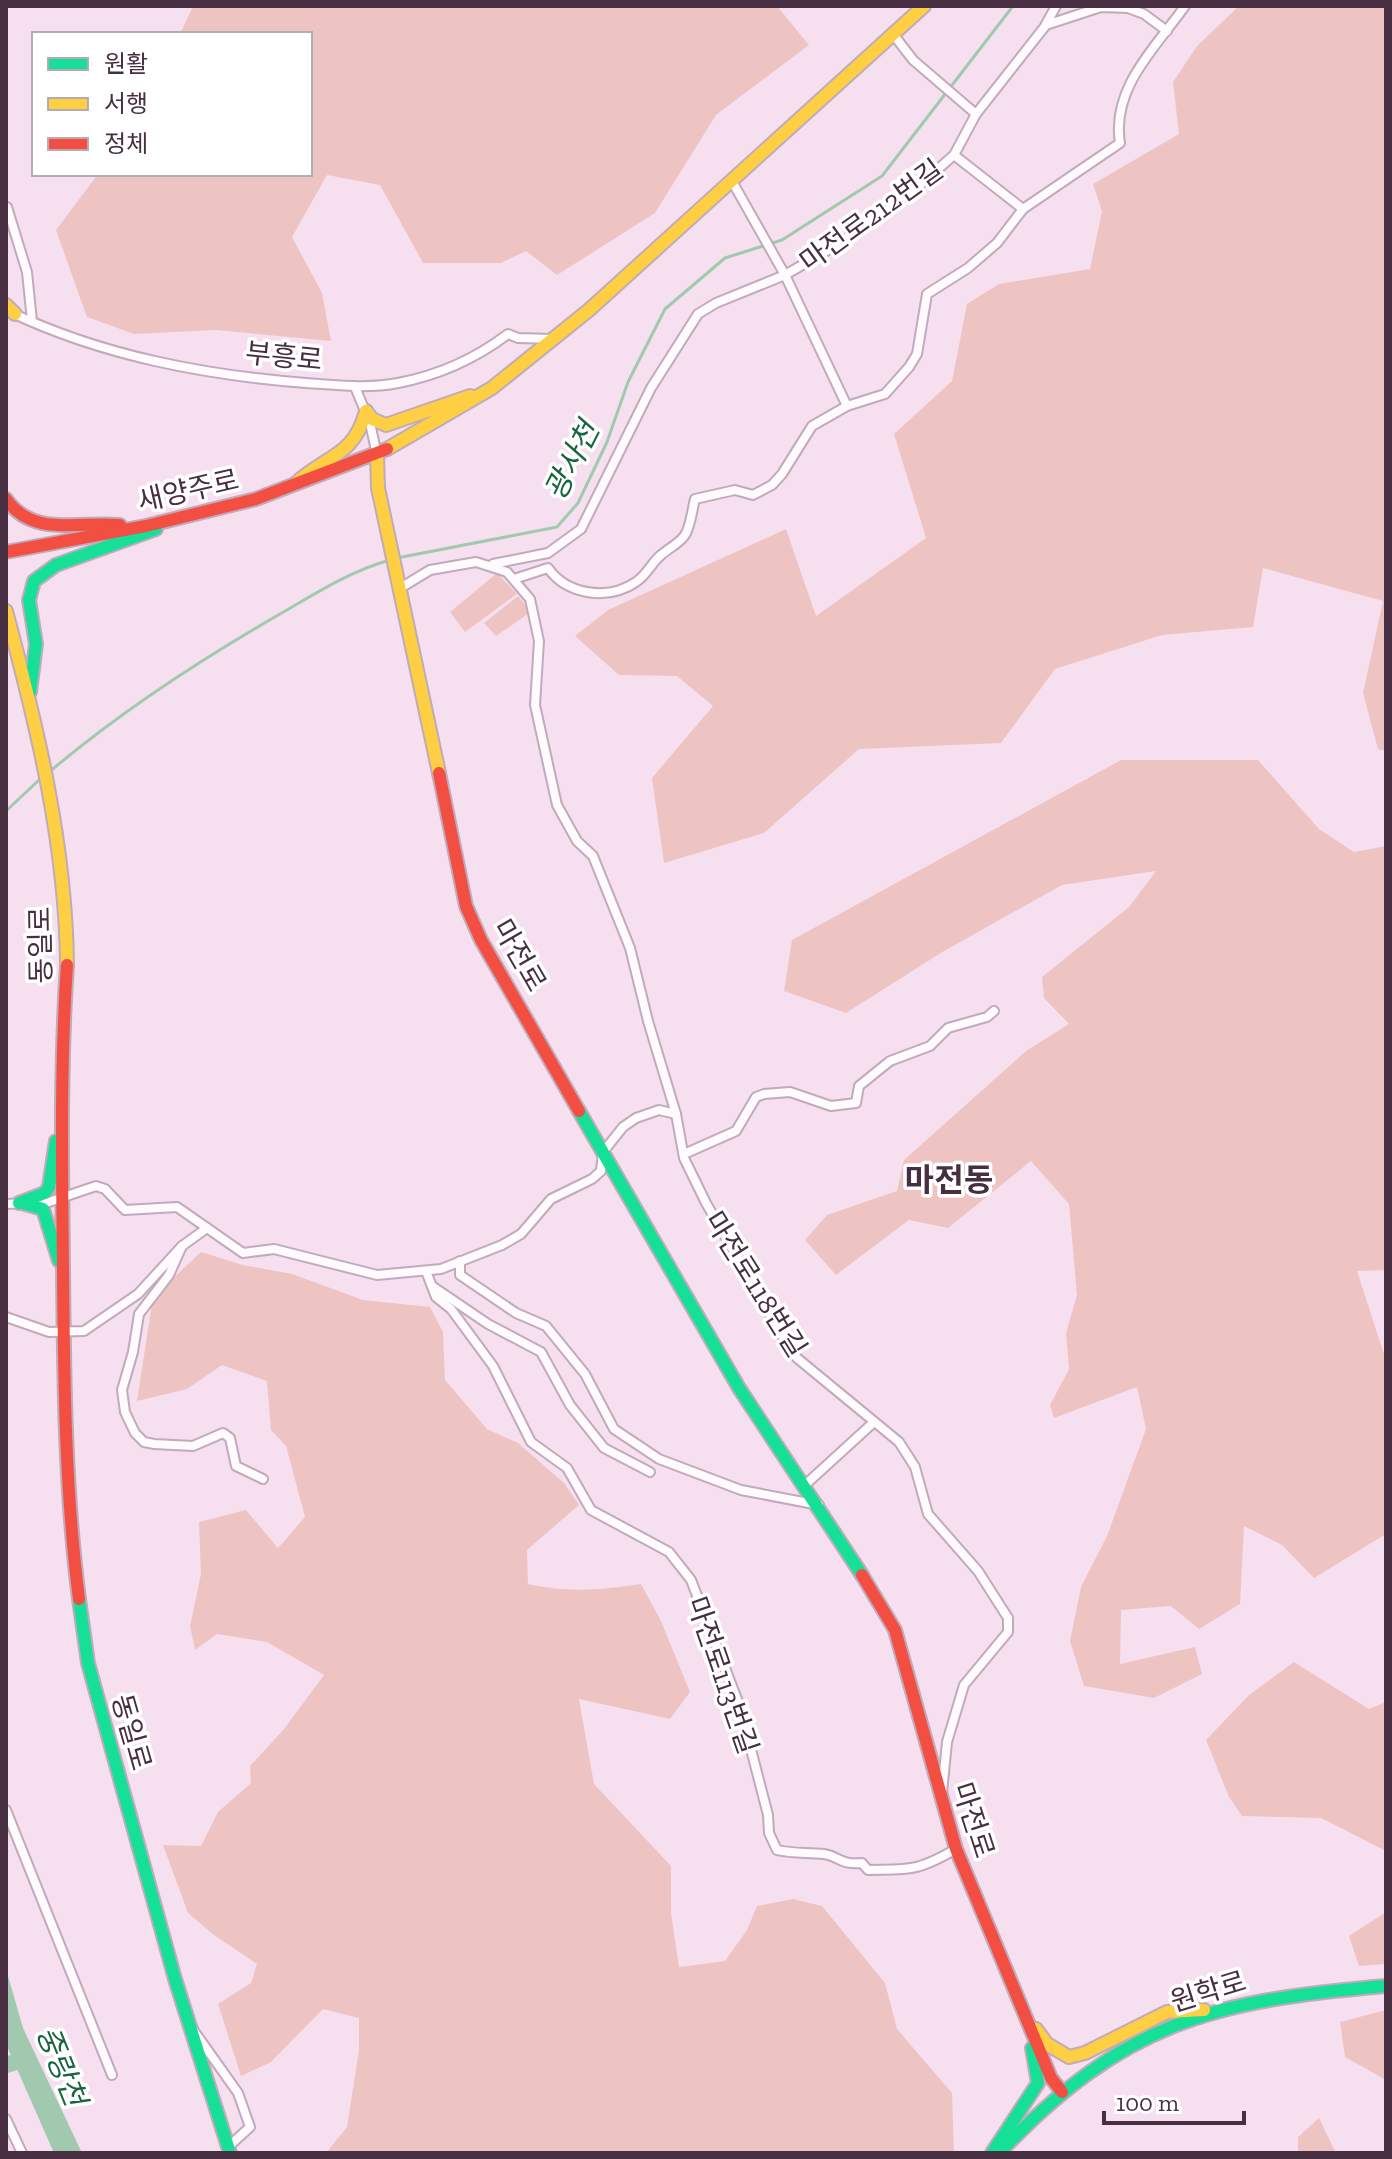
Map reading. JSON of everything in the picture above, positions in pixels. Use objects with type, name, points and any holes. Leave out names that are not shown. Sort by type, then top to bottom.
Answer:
[{"type":"street","points":[[377,455],[492,388],[555,339],[733,183],[924,6]]},
{"type":"street","name":"마전로212번길","points":[[847,406],[783,272],[901,201],[954,155],[976,114],[1046,25],[1056,6]]},
{"type":"street","points":[[514,579],[548,568],[556,579],[571,589],[601,593],[628,587],[639,581],[659,556],[684,536],[695,499],[735,490],[753,495],[772,485],[812,426],[847,406],[874,400],[901,376],[917,354],[927,294],[968,268],[997,243],[1023,209],[1120,143],[1117,122],[1134,73],[1185,6]]},
{"type":"street","points":[[1046,25],[1101,7],[1128,8],[1155,21],[1167,31]]},
{"type":"street","points":[[893,34],[913,60],[976,114]]},
{"type":"street","points":[[954,155],[1023,209]]},
{"type":"street","points":[[401,582],[430,570],[476,562],[493,564],[548,553],[581,529],[651,388],[698,314],[783,272],[733,183]]},
{"type":"street","points":[[7,207],[27,272],[32,321]]},
{"type":"street","name":"부흥로","points":[[8,311],[70,338],[149,362],[271,380],[355,387],[397,384],[468,362],[508,334],[518,338],[555,339]]},
{"type":"street","name":"마전로","points":[[355,387],[366,411],[377,455],[381,503],[401,582],[466,906],[481,940],[739,1388],[819,1505],[895,1630],[956,1849],[1051,2078],[1062,2092]]},
{"type":"street","points":[[366,411],[372,419],[386,425],[492,388]]},
{"type":"street","points":[[294,484],[310,467],[353,446],[363,428],[366,411]]},
{"type":"street","name":"새양주로","points":[[6,552],[182,518],[256,499],[377,455]]},
{"type":"street","points":[[6,499],[12,513],[31,524],[117,524],[126,529]]},
{"type":"street","points":[[30,699],[36,644],[29,600],[34,581],[56,565],[121,545],[182,518]]},
{"type":"street","name":"마전로118번길","points":[[493,564],[514,579],[530,599],[537,618],[539,641],[535,705],[557,805],[577,841],[593,856],[610,891],[630,948],[676,1114],[684,1154],[706,1203],[797,1358],[899,1442],[915,1467],[928,1514],[978,1571],[1008,1618],[1008,1632],[964,1685],[947,1742],[942,1801]]},
{"type":"street","name":"동일로","points":[[6,611],[30,699],[62,870],[67,963],[62,1110],[64,1332],[73,1551],[88,1663],[175,1979],[229,2150]]},
{"type":"street","points":[[6,628],[17,653]]},
{"type":"street","points":[[684,1154],[736,1131],[756,1097],[764,1094],[790,1092],[831,1106],[856,1103],[859,1086],[885,1064],[922,1051],[948,1028],[987,1017],[994,1011]]},
{"type":"street","points":[[12,1204],[45,1193],[49,1187],[62,1110]]},
{"type":"street","points":[[12,1204],[63,1199],[96,1186],[105,1189],[125,1210],[177,1207],[243,1253],[274,1249],[377,1275],[426,1271],[460,1261],[521,1234],[551,1199],[581,1185],[601,1171],[603,1152],[623,1127],[636,1118],[659,1110],[676,1114]]},
{"type":"street","points":[[12,1204],[43,1209],[63,1281]]},
{"type":"street","points":[[6,1317],[49,1332],[84,1331],[138,1294],[182,1246],[207,1228]]},
{"type":"street","points":[[182,1246],[169,1275],[139,1314],[133,1352],[122,1390],[125,1412],[135,1433],[144,1442],[193,1446],[213,1434],[223,1433],[230,1438],[236,1466],[263,1479]]},
{"type":"street","points":[[460,1261],[460,1275],[476,1288],[516,1313],[546,1326],[585,1374],[614,1429],[625,1437],[659,1459],[741,1490],[819,1505]]},
{"type":"street","name":"마전로113번길","points":[[426,1271],[436,1297],[451,1309],[493,1366],[531,1442],[567,1468],[591,1510],[669,1552],[691,1580],[740,1707],[768,1815],[769,1833],[777,1850],[799,1855],[825,1854],[838,1862],[862,1863],[868,1870],[892,1872],[928,1865],[956,1849]]},
{"type":"street","points":[[432,1285],[488,1324],[541,1352],[570,1405],[604,1448],[650,1472]]},
{"type":"street","points":[[805,1485],[874,1422]]},
{"type":"street","points":[[6,1810],[112,2075]]},
{"type":"street","name":"원학로","points":[[1062,2092],[1130,2045],[1214,2009],[1251,2001],[1386,1986]]},
{"type":"street","points":[[1018,1999],[1047,2044],[1069,2057],[1085,2053],[1167,2012],[1214,2009]]},
{"type":"street","points":[[992,2153],[1038,2083],[1018,1999]]},
{"type":"street","points":[[193,2030],[238,2093],[248,2115],[250,2127],[229,2150]]},
{"type":"street","points":[[999,2153],[1062,2092]]},
{"type":"street","points":[[6,2119],[22,2153]]},
{"type":"shaded area","points":[[193,6],[777,6],[809,45],[716,115],[655,213],[557,275],[526,251],[501,263],[423,263],[380,185],[327,175],[292,237],[322,293],[331,341],[216,330],[134,334],[87,317],[56,230],[96,176],[312,176],[312,32],[181,32]]},
{"type":"shaded area","points":[[1239,6],[1386,6],[1386,751],[1378,749],[1363,693],[1383,601],[1263,568],[1253,627],[1162,635],[1055,669],[1001,743],[859,749],[764,833],[664,863],[652,778],[713,706],[677,676],[619,675],[575,636],[608,610],[786,529],[816,616],[926,538],[894,434],[952,381],[967,304],[999,284],[1090,269],[1102,211],[1093,184],[1179,134],[1173,82],[1197,46]]},
{"type":"shaded area","points":[[497,573],[517,594],[465,632],[450,612]]},
{"type":"shaded area","points":[[518,596],[531,612],[496,636],[484,623]]},
{"type":"shaded area","points":[[1121,760],[1258,760],[1319,829],[1354,852],[1386,846],[1386,1270],[1357,1271],[1386,1360],[1386,1534],[1314,1578],[1282,1545],[1244,1526],[1240,1604],[1199,1629],[1171,1606],[1121,1610],[1120,1664],[1195,1647],[1202,1674],[1154,1698],[1084,1686],[1070,1641],[1081,1587],[1107,1536],[1146,1429],[1137,1387],[1054,1418],[1050,1405],[1069,1369],[1066,1333],[1077,1295],[1069,1204],[1031,1161],[948,1228],[909,1220],[836,1275],[805,1240],[827,1215],[897,1191],[904,1160],[1026,1051],[1069,1024],[1044,998],[1042,977],[1129,907],[1156,871],[1062,885],[944,951],[846,1013],[784,991],[792,940]]},
{"type":"shaded area","points":[[201,1252],[243,1265],[292,1274],[363,1300],[430,1307],[443,1332],[445,1380],[487,1429],[518,1443],[564,1483],[579,1505],[527,1550],[528,1584],[584,1590],[641,1584],[661,1621],[690,1692],[670,1719],[579,1699],[594,1784],[671,1866],[671,1913],[679,1967],[725,1961],[747,1930],[757,1906],[793,1899],[822,1906],[885,1983],[897,2029],[952,2093],[954,2153],[326,2153],[347,2127],[359,2050],[359,2018],[323,2009],[271,2062],[241,2076],[218,2004],[251,1983],[257,1964],[188,1913],[163,1845],[201,1846],[218,1812],[251,1783],[250,1766],[284,1729],[324,1675],[267,1642],[217,1634],[195,1650],[190,1626],[201,1574],[199,1522],[246,1510],[278,1548],[305,1517],[286,1446],[271,1430],[267,1381],[222,1365],[187,1389],[137,1401],[153,1297]]},
{"type":"shaded area","points":[[1294,1662],[1369,1709],[1386,1702],[1386,1851],[1321,1818],[1242,1816],[1229,1797],[1206,1740],[1249,1695]]},
{"type":"shaded area","points":[[1386,1912],[1386,1964],[1359,1966],[1349,1936]]},
{"type":"shaded area","name":"중랑천","points":[[6,1969],[23,2028],[82,2153],[54,2153],[6,2044]]},
{"type":"shaded area","points":[[1386,2010],[1386,2080],[1345,2057],[1340,2022]]},
{"type":"shaded area","points":[[1319,2118],[1336,2153],[1298,2153],[1298,2137]]},
{"type":"waterway","name":"광사천","points":[[397,558],[557,527],[578,503],[607,442],[628,382],[665,309],[725,258],[782,240],[882,176],[1013,6]]},
{"type":"waterway","name":"광사천","points":[[48,773],[131,708],[219,650],[333,584],[390,560]]},
{"type":"waterway","name":"광사천","points":[[6,811],[39,780]]},
{"type":"waterway","points":[[6,2065],[25,2059]]},
{"type":"traffic: fast","points":[[30,692],[36,644],[29,600],[34,581],[56,565],[156,529]]},
{"type":"traffic: fast","points":[[579,1111],[739,1388],[862,1575]]},
{"type":"traffic: fast","points":[[19,1203],[45,1193],[49,1187],[56,1141]]},
{"type":"traffic: fast","points":[[22,1203],[43,1209],[59,1261]]},
{"type":"traffic: fast","points":[[79,1599],[88,1663],[175,1979],[230,2153]]},
{"type":"traffic: fast","points":[[999,2153],[1044,2109],[1088,2074],[1130,2047],[1174,2026],[1269,2000],[1386,1986]]},
{"type":"traffic: fast","points":[[992,2153],[1038,2083],[1032,2048]]},
{"type":"traffic: slow","points":[[387,449],[492,388],[589,310],[924,6]]},
{"type":"traffic: slow","points":[[6,305],[15,314]]},
{"type":"traffic: slow","points":[[366,411],[372,419],[386,425],[470,396]]},
{"type":"traffic: slow","points":[[295,484],[346,447],[361,426],[366,411]]},
{"type":"traffic: slow","points":[[377,455],[378,488],[439,773]]},
{"type":"traffic: slow","points":[[6,611],[48,786],[61,875],[67,965]]},
{"type":"traffic: slow","points":[[1036,2029],[1047,2044],[1069,2057],[1085,2053],[1167,2012],[1204,2010]]},
{"type":"traffic: jam","points":[[6,552],[146,526],[256,499],[387,449]]},
{"type":"traffic: jam","points":[[6,499],[29,519],[43,523],[120,525]]},
{"type":"traffic: jam","points":[[439,773],[466,906],[481,940],[579,1111]]},
{"type":"traffic: jam","points":[[67,965],[62,1118],[64,1352],[68,1476],[79,1599]]},
{"type":"traffic: jam","points":[[862,1575],[895,1630],[956,1849],[1051,2078],[1062,2092]]},
{"type":"district","name":"마전동","points":[[949,1180]]}]
